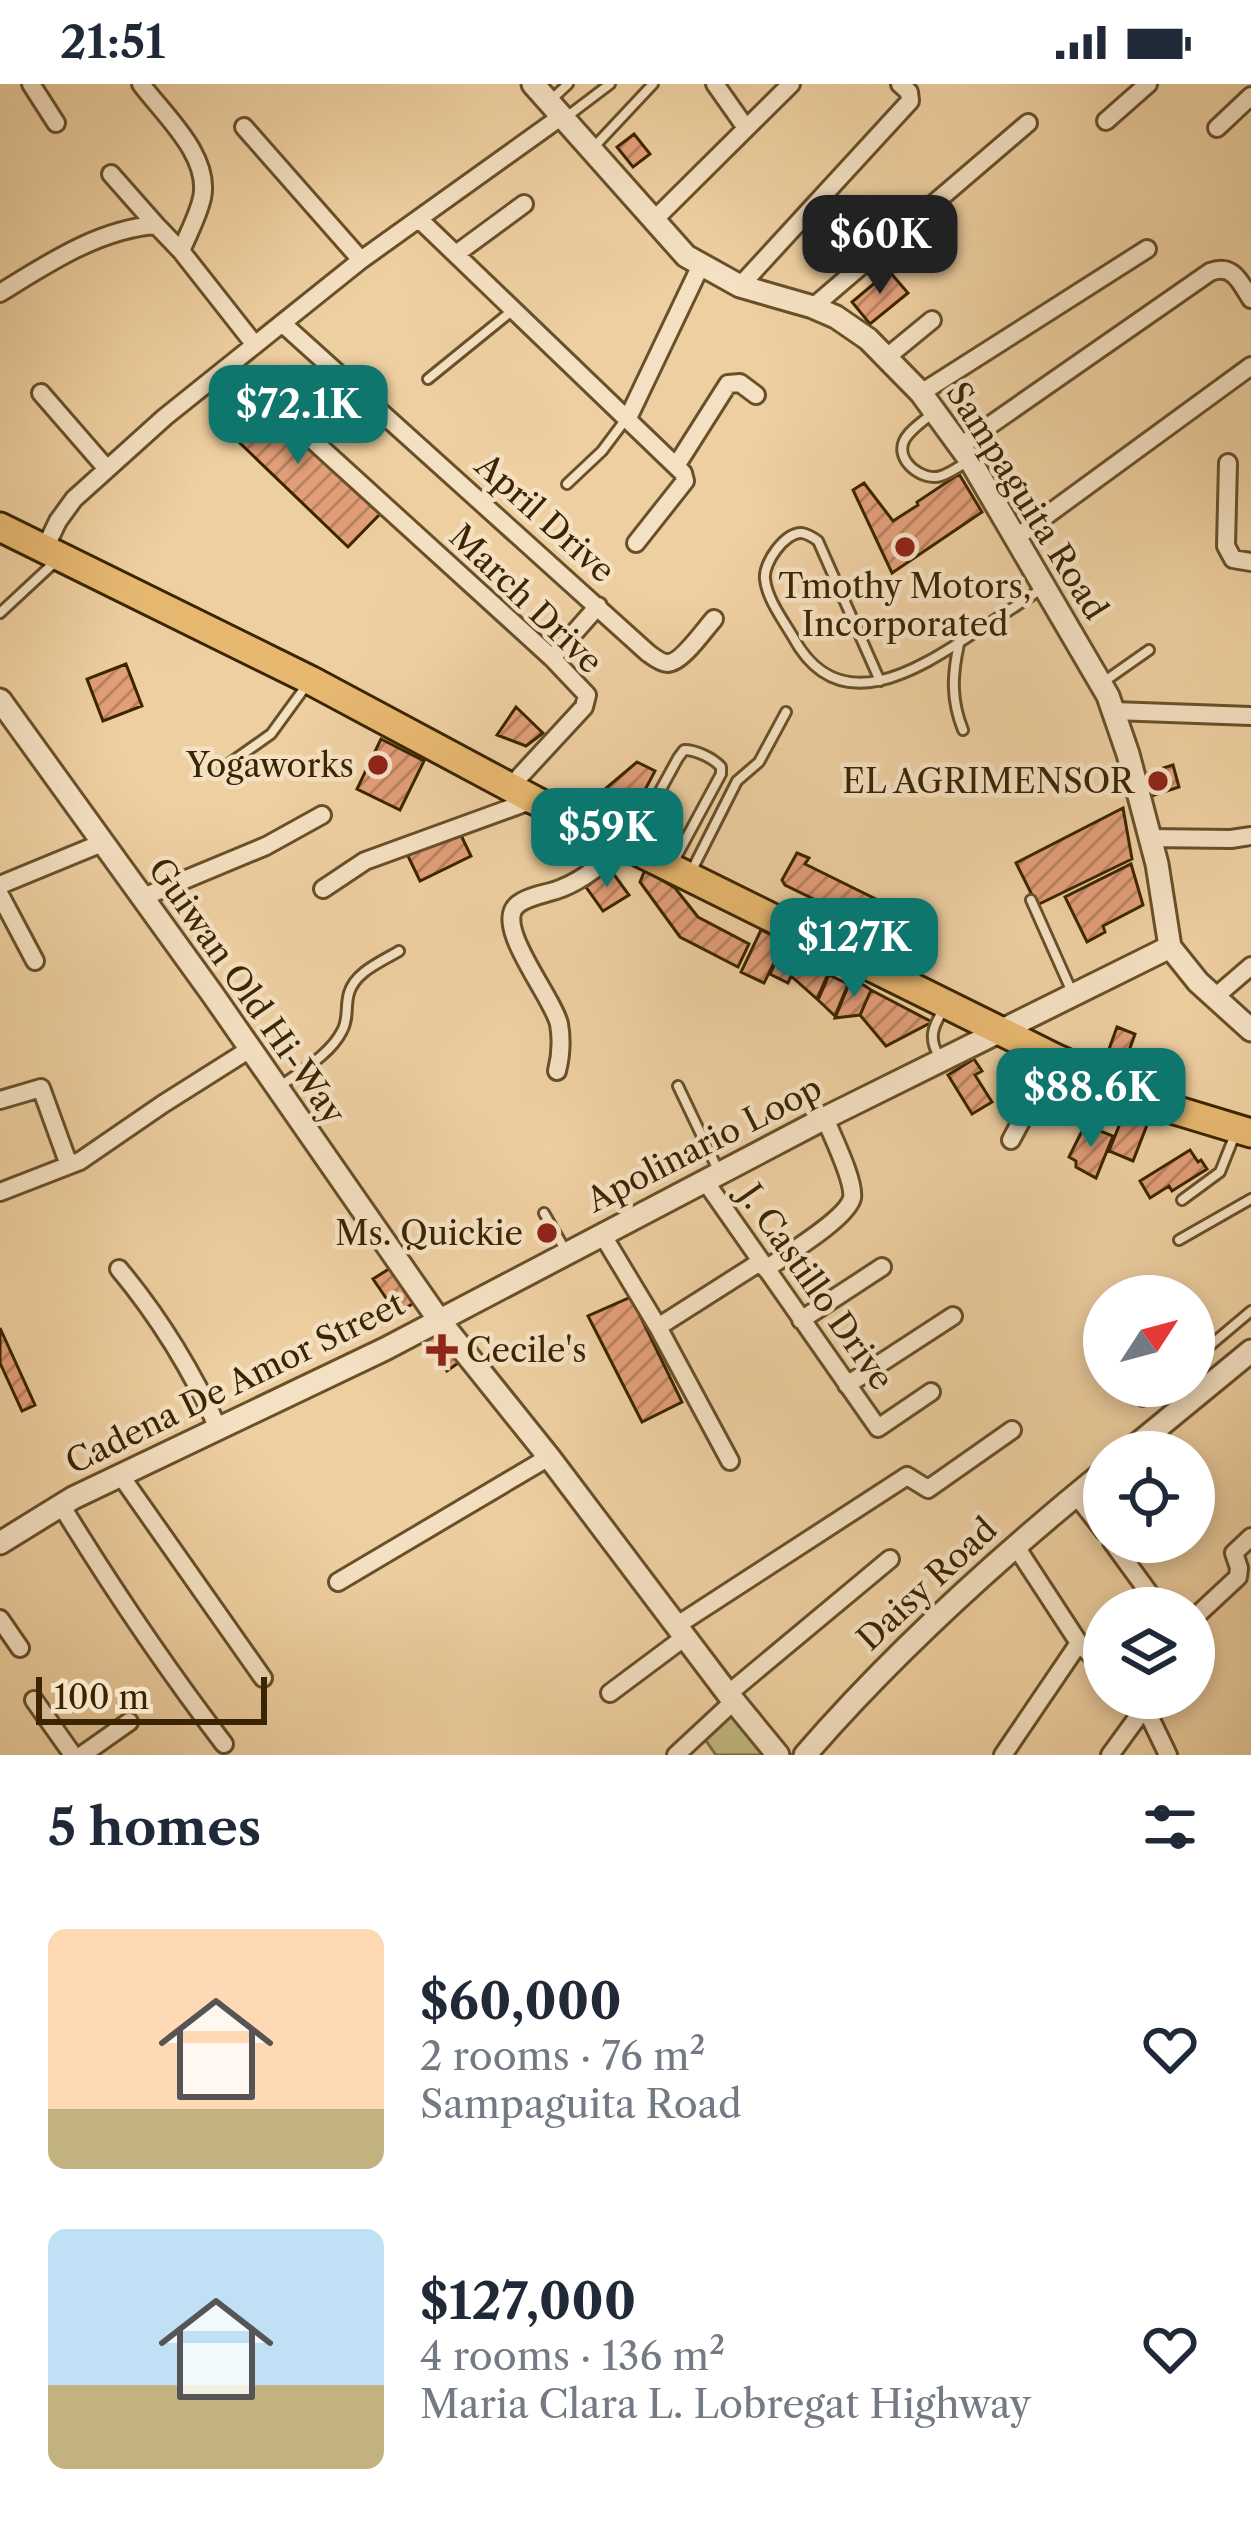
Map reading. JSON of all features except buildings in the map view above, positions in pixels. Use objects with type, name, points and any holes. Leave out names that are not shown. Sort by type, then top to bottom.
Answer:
[{"type":"highway","points":[[0,527],[310,680],[522,794],[1055,1058],[1165,1107],[1244,1131]]},
{"type":"street","points":[[31,84],[56,123]]},
{"type":"street","points":[[141,84],[197,156],[203,174],[200,208],[181,251]]},
{"type":"street","points":[[715,84],[746,128]]},
{"type":"street","points":[[654,220],[791,84]]},
{"type":"street","points":[[740,286],[910,101],[909,92],[900,84]]},
{"type":"street","points":[[1106,121],[1148,84]]},
{"type":"street","points":[[1217,128],[1251,96]]},
{"type":"street","points":[[53,552],[64,511],[107,469],[281,323],[419,220],[549,100]]},
{"type":"street","name":"Sampaguita Road","points":[[549,100],[686,256],[740,286],[836,317],[868,339],[928,402],[965,453],[1102,683],[1128,754],[1156,864],[1170,947]]},
{"type":"street","points":[[813,307],[1028,123]]},
{"type":"street","points":[[244,127],[361,260]]},
{"type":"street","points":[[111,174],[181,251],[255,345]]},
{"type":"street","points":[[456,254],[524,204]]},
{"type":"street","points":[[419,220],[683,473],[685,482],[636,543]]},
{"type":"street","points":[[0,293],[106,236],[156,225]]},
{"type":"street","points":[[928,402],[1147,248]]},
{"type":"street","points":[[628,418],[701,266]]},
{"type":"street","points":[[965,453],[1210,272],[1227,269],[1244,278],[1251,299]]},
{"type":"street","points":[[886,357],[932,320]]},
{"type":"street","name":"April Drive","points":[[281,323],[648,653],[662,662],[679,658],[714,619]]},
{"type":"street","name":"March Drive","points":[[230,365],[584,691],[588,700],[584,707],[522,794]]},
{"type":"street","points":[[1017,537],[1251,366]]},
{"type":"street","points":[[676,466],[728,385],[740,383],[756,395]]},
{"type":"street","points":[[41,393],[107,469]]},
{"type":"street","points":[[1228,464],[1226,546],[1233,559],[1251,562]]},
{"type":"street","points":[[552,658],[598,606]]},
{"type":"street","name":"Guiwan Old Hi-Way","points":[[0,700],[439,1320],[778,1755]]},
{"type":"street","points":[[1114,711],[1251,716]]},
{"type":"street","points":[[323,889],[365,861],[522,794]]},
{"type":"street","points":[[141,898],[266,845],[322,815]]},
{"type":"street","points":[[1148,838],[1251,836]]},
{"type":"street","points":[[0,885],[102,842]]},
{"type":"street","points":[[556,1071],[562,1050],[559,1020],[517,941],[509,919],[512,909],[523,900],[577,881],[627,846]]},
{"type":"street","points":[[0,895],[35,961]]},
{"type":"street","points":[[1001,1030],[1170,947],[1182,965],[1251,1030]]},
{"type":"street","points":[[1215,998],[1251,966]]},
{"type":"street","name":"Apolinario Loop","points":[[439,1320],[1001,1030]]},
{"type":"street","points":[[0,1192],[80,1161],[250,1049]]},
{"type":"street","points":[[1011,1140],[1055,1058]]},
{"type":"street","points":[[0,1100],[41,1088],[69,1165]]},
{"type":"street","points":[[658,1327],[763,1266],[849,1206],[850,1184],[825,1118]]},
{"type":"street","name":"J. Castillo Drive","points":[[712,1177],[763,1266],[878,1428],[931,1392]]},
{"type":"street","points":[[602,1234],[730,1461]]},
{"type":"street","points":[[801,1319],[882,1268]]},
{"type":"street","points":[[119,1269],[177,1351],[219,1430]]},
{"type":"street","points":[[848,1385],[952,1316]]},
{"type":"street","name":"Cadena De Amor Street","points":[[0,1543],[61,1505],[439,1320]]},
{"type":"street","points":[[1155,1431],[1248,1360]]},
{"type":"street","points":[[610,1694],[680,1631],[907,1476],[928,1489],[1012,1430]]},
{"type":"street","points":[[338,1582],[549,1457]]},
{"type":"street","points":[[121,1476],[263,1678]]},
{"type":"street","name":"Daisy Road","points":[[805,1755],[922,1632],[1083,1489]]},
{"type":"street","points":[[1076,1495],[1083,1504]]},
{"type":"street","points":[[61,1505],[116,1595],[224,1744]]},
{"type":"street","points":[[1215,1598],[1238,1577],[1234,1553],[1251,1537]]},
{"type":"street","points":[[1015,1545],[1083,1647]]},
{"type":"street","points":[[676,1755],[731,1697],[890,1559]]},
{"type":"street","points":[[0,1619],[20,1648]]},
{"type":"street","points":[[1003,1755],[1079,1643]]},
{"type":"street","points":[[34,1700],[73,1755]]},
{"type":"street","points":[[1110,1755],[1130,1719]]},
{"type":"street","points":[[1149,1719],[1168,1755]]},
{"type":"street","points":[[82,1755],[129,1722]]},
{"type":"lane","points":[[549,100],[568,84]]},
{"type":"lane","points":[[549,100],[610,84]]},
{"type":"lane","points":[[591,150],[653,84]]},
{"type":"lane","points":[[428,379],[514,309]]},
{"type":"lane","points":[[928,402],[906,437],[905,459],[921,475],[937,478],[965,453]]},
{"type":"lane","points":[[567,484],[628,418]]},
{"type":"lane","points":[[880,681],[818,541],[805,533],[795,534],[773,553],[764,570],[766,587],[816,670],[855,684],[880,681],[911,671],[1045,587]]},
{"type":"lane","points":[[0,613],[53,552]]},
{"type":"lane","points":[[959,643],[951,680],[963,730]]},
{"type":"lane","points":[[1102,683],[1149,650]]},
{"type":"lane","points":[[224,768],[282,723],[310,680]]},
{"type":"lane","points":[[680,873],[737,781],[759,762],[786,712]]},
{"type":"lane","points":[[627,846],[685,750],[715,761],[721,774],[680,873]]},
{"type":"lane","points":[[1031,900],[1073,995]]},
{"type":"lane","points":[[277,1089],[340,1035],[356,978],[399,951]]},
{"type":"lane","points":[[942,1060],[931,1036],[947,1003]]},
{"type":"lane","points":[[678,1086],[712,1177]]},
{"type":"lane","points":[[1182,1200],[1220,1172],[1244,1131]]},
{"type":"lane","points":[[1179,1240],[1251,1199]]},
{"type":"lane","points":[[544,1213],[567,1253]]},
{"type":"lane","points":[[1215,1341],[1251,1311]]},
{"type":"shaded area","points":[[738,1713],[769,1755],[716,1755],[704,1738],[721,1721]]},
{"type":"place","name":"Tmothy Motors, Incorporated","points":[[905,547]]},
{"type":"place","name":"Yogaworks","points":[[378,765]]},
{"type":"place","name":"EL AGRIMENSOR","points":[[1158,781]]},
{"type":"place","name":"Ms. Quickie","points":[[547,1233]]},
{"type":"place","name":"Cecile's","points":[[442,1350]]}]
